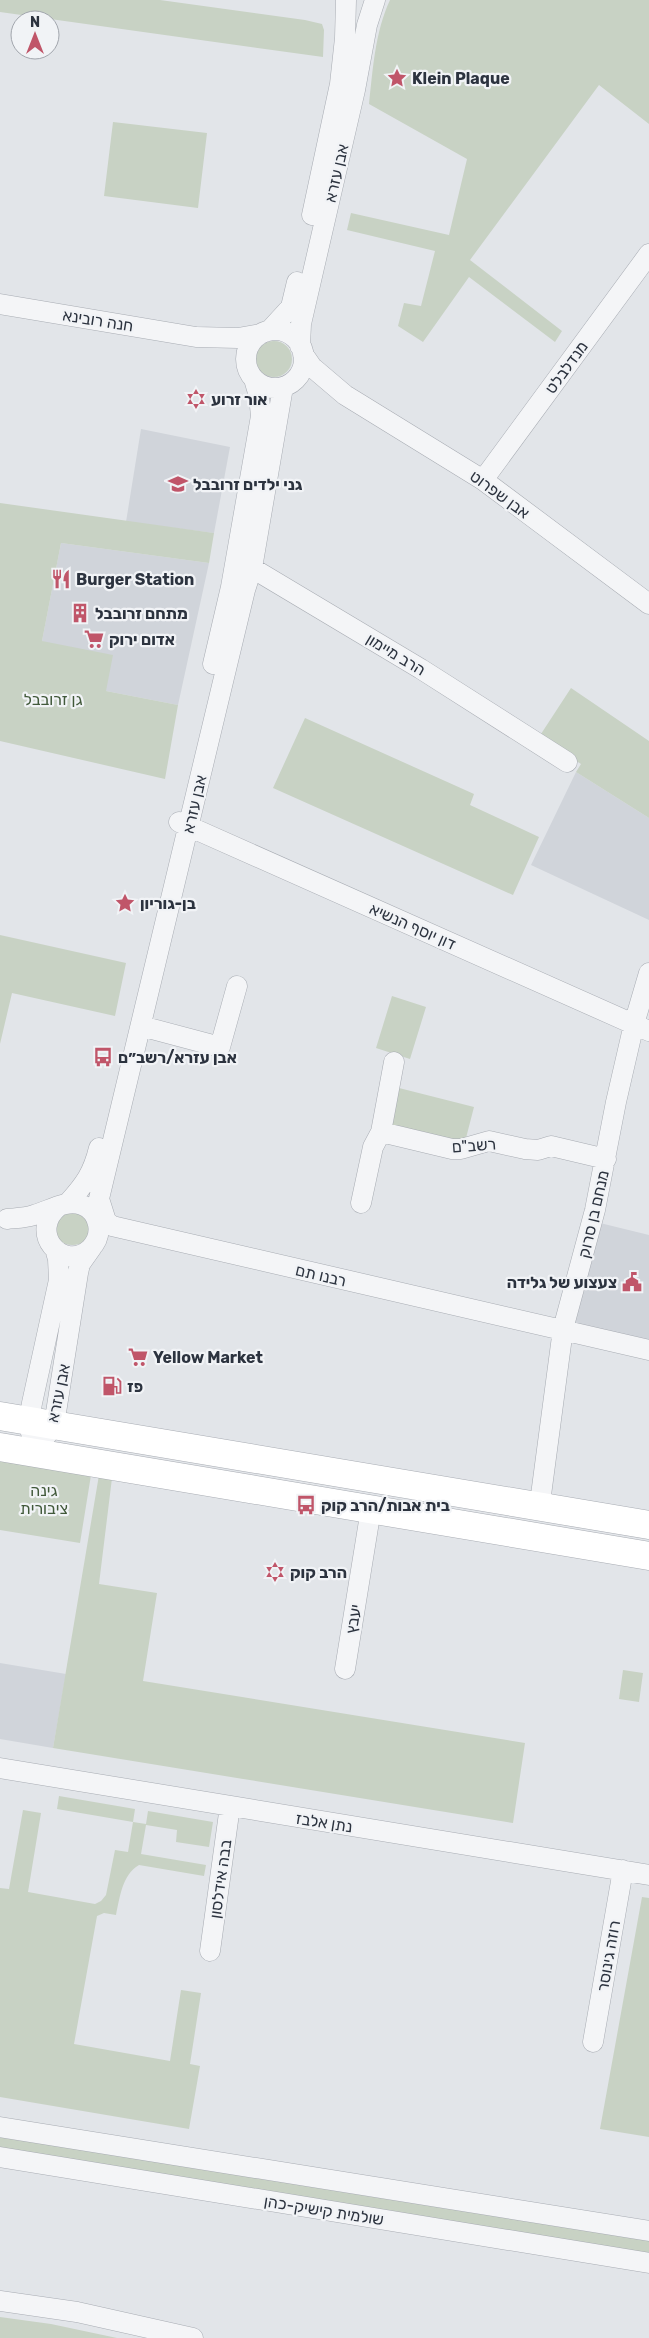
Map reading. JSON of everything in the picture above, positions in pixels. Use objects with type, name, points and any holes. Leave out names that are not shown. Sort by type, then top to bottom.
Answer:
[{"type":"main road","points":[[0,1416],[649,1525]]},
{"type":"main road","points":[[0,1447],[649,1556]]},
{"type":"street","name":"אבן עזרא","points":[[265,333],[290,307],[295,293],[340,84],[346,38],[346,0]]},
{"type":"street","name":"אבן עזרא","points":[[302,350],[300,324],[355,90],[367,25],[375,0]]},
{"type":"street","name":"מנדלבלט","points":[[483,480],[649,254]]},
{"type":"street","name":"חנה רובינא","points":[[0,304],[196,337],[238,338],[265,333]]},
{"type":"street","points":[[265,333],[287,333],[302,350],[302,370],[297,377],[286,385],[268,387],[251,375],[246,362],[249,346],[265,333]]},
{"type":"street","name":"חנה רובינא","points":[[196,337],[230,353],[251,375]]},
{"type":"street","name":"אבן שפרוט","points":[[302,350],[312,367],[345,395],[483,480],[649,604]]},
{"type":"street","name":"אבן עזרא","points":[[97,1220],[99,1198],[141,1026],[231,588],[261,416],[259,396],[251,375]]},
{"type":"street","name":"אבן עזרא","points":[[64,1205],[84,1185],[94,1169],[183,824],[252,568],[286,385]]},
{"type":"street","name":"אבן שפרוט","points":[[286,385],[314,385],[345,395]]},
{"type":"street","points":[[240,537],[244,555],[252,568]]},
{"type":"street","name":"הרב מיימון","points":[[252,568],[421,669],[567,762]]},
{"type":"street","name":"דון יוסף הנשיא","points":[[183,824],[642,1028]]},
{"type":"street","name":"מנחם בן סרוק","points":[[552,1510],[545,1506],[541,1496],[563,1329],[596,1210],[606,1159],[642,1028],[649,973]]},
{"type":"street","points":[[141,1026],[220,1047],[237,986]]},
{"type":"street","points":[[361,1203],[372,1147],[381,1132],[394,1062]]},
{"type":"street","name":"רשב\"ם","points":[[381,1132],[452,1149],[461,1149],[488,1141],[525,1149],[538,1150],[551,1146],[606,1159]]},
{"type":"street","name":"רבנו תם","points":[[99,1198],[106,1221],[112,1226],[563,1329]]},
{"type":"street","points":[[52,1246],[46,1235],[48,1218],[64,1205]]},
{"type":"street","points":[[64,1205],[86,1206],[93,1212],[97,1220],[98,1238],[93,1246],[78,1255],[70,1256],[3,1218],[33,1215],[64,1205]]},
{"type":"street","name":"אבן עזרא","points":[[42,1423],[59,1280],[58,1259],[52,1246]]},
{"type":"street","name":"אבן עזרא","points":[[34,1452],[80,1264],[93,1246]]},
{"type":"street","points":[[563,1329],[649,1350]]},
{"type":"street","name":"יעבץ","points":[[345,1669],[371,1509]]},
{"type":"street","name":"נתן אלבז","points":[[0,1768],[649,1875]]},
{"type":"street","name":"בבה אידלסון","points":[[210,1951],[230,1806]]},
{"type":"street","name":"רוזה גינוסר","points":[[593,2042],[623,1870]]},
{"type":"street","name":"שולמית קישיק-כהן","points":[[0,2128],[649,2231]]},
{"type":"street","name":"שולמית קישיק-כהן","points":[[0,2157],[649,2262]]},
{"type":"street","points":[[0,2302],[77,2312],[193,2338]]},
{"type":"shaded area","name":"גני ילדים זרובבל","points":[[141,429],[230,447],[214,533],[126,522]]},
{"type":"shaded area","points":[[61,543],[209,563],[178,705],[106,691],[42,641]]},
{"type":"shaded area","points":[[576,772],[649,818],[649,920],[531,865]]},
{"type":"shaded area","points":[[600,1223],[649,1235],[649,1341],[572,1332]]},
{"type":"shaded area","points":[[0,1663],[66,1674],[53,1748],[0,1739]]},
{"type":"green space","points":[[0,0],[160,0],[305,20],[322,24],[324,30],[323,57],[60,20],[60,10],[10,10],[10,13],[0,12]]},
{"type":"green space","points":[[390,0],[649,0],[649,124],[599,85],[470,260],[562,331],[555,342],[469,277],[423,342],[398,326],[404,303],[421,306],[435,251],[347,230],[351,213],[449,235],[467,159],[369,104],[378,38]]},
{"type":"green space","points":[[113,122],[207,133],[198,208],[104,196]]},
{"type":"green space","points":[[274,341],[287,346],[292,359],[287,372],[274,377],[261,372],[256,359],[261,346]]},
{"type":"green space","name":"גן זרובבל","points":[[0,503],[214,533],[209,563],[61,543],[42,641],[113,655],[106,691],[178,705],[165,779],[0,741]]},
{"type":"green space","points":[[571,688],[649,741],[649,818],[576,772],[581,764],[539,737]]},
{"type":"green space","points":[[305,718],[474,794],[470,805],[539,837],[513,895],[273,788]]},
{"type":"green space","points":[[0,935],[126,963],[115,1016],[12,993],[0,1044]]},
{"type":"green space","points":[[392,996],[426,1007],[410,1059],[376,1048]]},
{"type":"green space","points":[[399,1088],[474,1107],[466,1138],[457,1147],[388,1129]]},
{"type":"green space","points":[[78,1210],[92,1224],[87,1241],[71,1245],[65,1244],[57,1235],[58,1222],[63,1214]]},
{"type":"green space","name":"גינה ציבורית","points":[[0,1455],[92,1469],[80,1543],[0,1530]]},
{"type":"green space","points":[[99,1475],[112,1478],[99,1584],[157,1593],[143,1681],[525,1743],[513,1823],[53,1748]]},
{"type":"green space","points":[[623,1670],[643,1673],[639,1702],[619,1699]]},
{"type":"green space","points":[[59,1796],[135,1809],[133,1822],[57,1809]]},
{"type":"green space","points":[[23,1810],[41,1813],[28,1892],[95,1904],[106,1895],[115,1850],[128,1852],[133,1822],[146,1824],[148,1811],[213,1822],[209,1847],[176,1842],[177,1830],[146,1825],[141,1854],[206,1865],[204,1876],[139,1865],[129,1874],[125,1880],[116,1915],[104,1913],[97,1916],[74,2044],[170,2061],[181,1990],[201,1993],[190,2064],[200,2066],[189,2129],[0,2097],[0,1888],[9,1889]]},
{"type":"green space","points":[[642,1897],[649,1898],[649,2137],[600,2129]]},
{"type":"green space","points":[[0,2137],[649,2241],[649,2254],[0,2148]]},
{"type":"green space","points":[[0,2317],[51,2324],[117,2338],[0,2338]]},
{"type":"place","name":"Klein Plaque","points":[[397,78]]},
{"type":"place","name":"אור זרוע","points":[[196,399]]},
{"type":"place","name":"גני ילדים זרובבל","points":[[178,484]]},
{"type":"place","name":"Burger Station","points":[[61,579]]},
{"type":"place","name":"מתחם זרובבל","points":[[80,613]]},
{"type":"place","name":"אדום ירוק","points":[[94,639]]},
{"type":"place","name":"בן-גוריון","points":[[125,903]]},
{"type":"place","name":"אבן עזרא/רשב״ם","points":[[103,1057]]},
{"type":"place","name":"צעצוע של גלידה","points":[[632,1282]]},
{"type":"place","name":"Yellow Market","points":[[138,1357]]},
{"type":"place","name":"פז","points":[[112,1386]]},
{"type":"place","name":"בית אבות/הרב קוק","points":[[306,1505]]},
{"type":"place","name":"הרב קוק","points":[[275,1572]]}]
